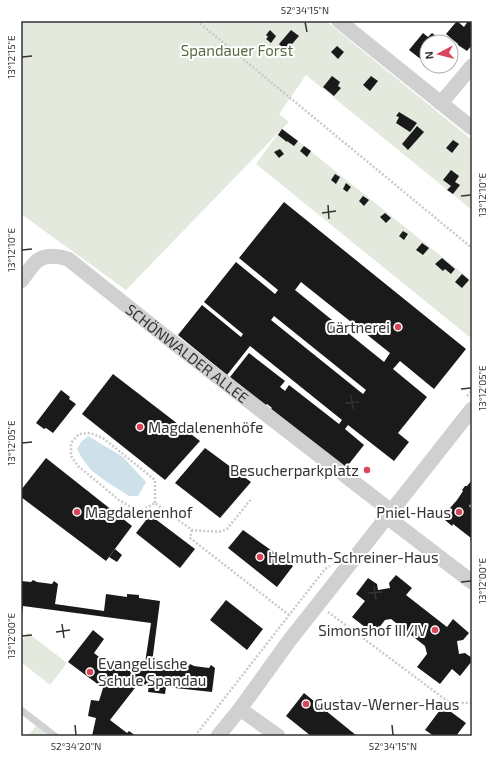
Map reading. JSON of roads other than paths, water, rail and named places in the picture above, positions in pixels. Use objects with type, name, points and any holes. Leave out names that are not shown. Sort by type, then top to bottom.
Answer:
[{"type":"street","points":[[339,21],[472,128]]},
{"type":"street","points":[[441,103],[472,66]]},
{"type":"street","name":"SCHÖNWALDER ALLEE","points":[[21,281],[37,260],[55,256],[68,259],[389,514],[472,582]]},
{"type":"street","points":[[218,736],[240,709],[302,625],[472,409]]},
{"type":"street","points":[[240,709],[278,736]]},
{"type":"lane","points":[[21,710],[55,736]]},
{"type":"place","name":"Gärtnerei","points":[[398,327]]},
{"type":"place","name":"Magdalenenhöfe","points":[[140,427]]},
{"type":"place","name":"Besucherparkplatz","points":[[367,470]]},
{"type":"place","name":"Magdalenenhof","points":[[77,512]]},
{"type":"place","name":"Pniel-Haus","points":[[459,512]]},
{"type":"place","name":"Helmuth-Schreiner-Haus","points":[[260,557]]},
{"type":"place","name":"Simonshof III/IV","points":[[435,630]]},
{"type":"place","name":"Evangelische Schule Spandau","points":[[90,672]]},
{"type":"place","name":"Gustav-Werner-Haus","points":[[306,704]]},
{"type":"park label","name":"Spandauer Forst","points":[[237,50]]}]
